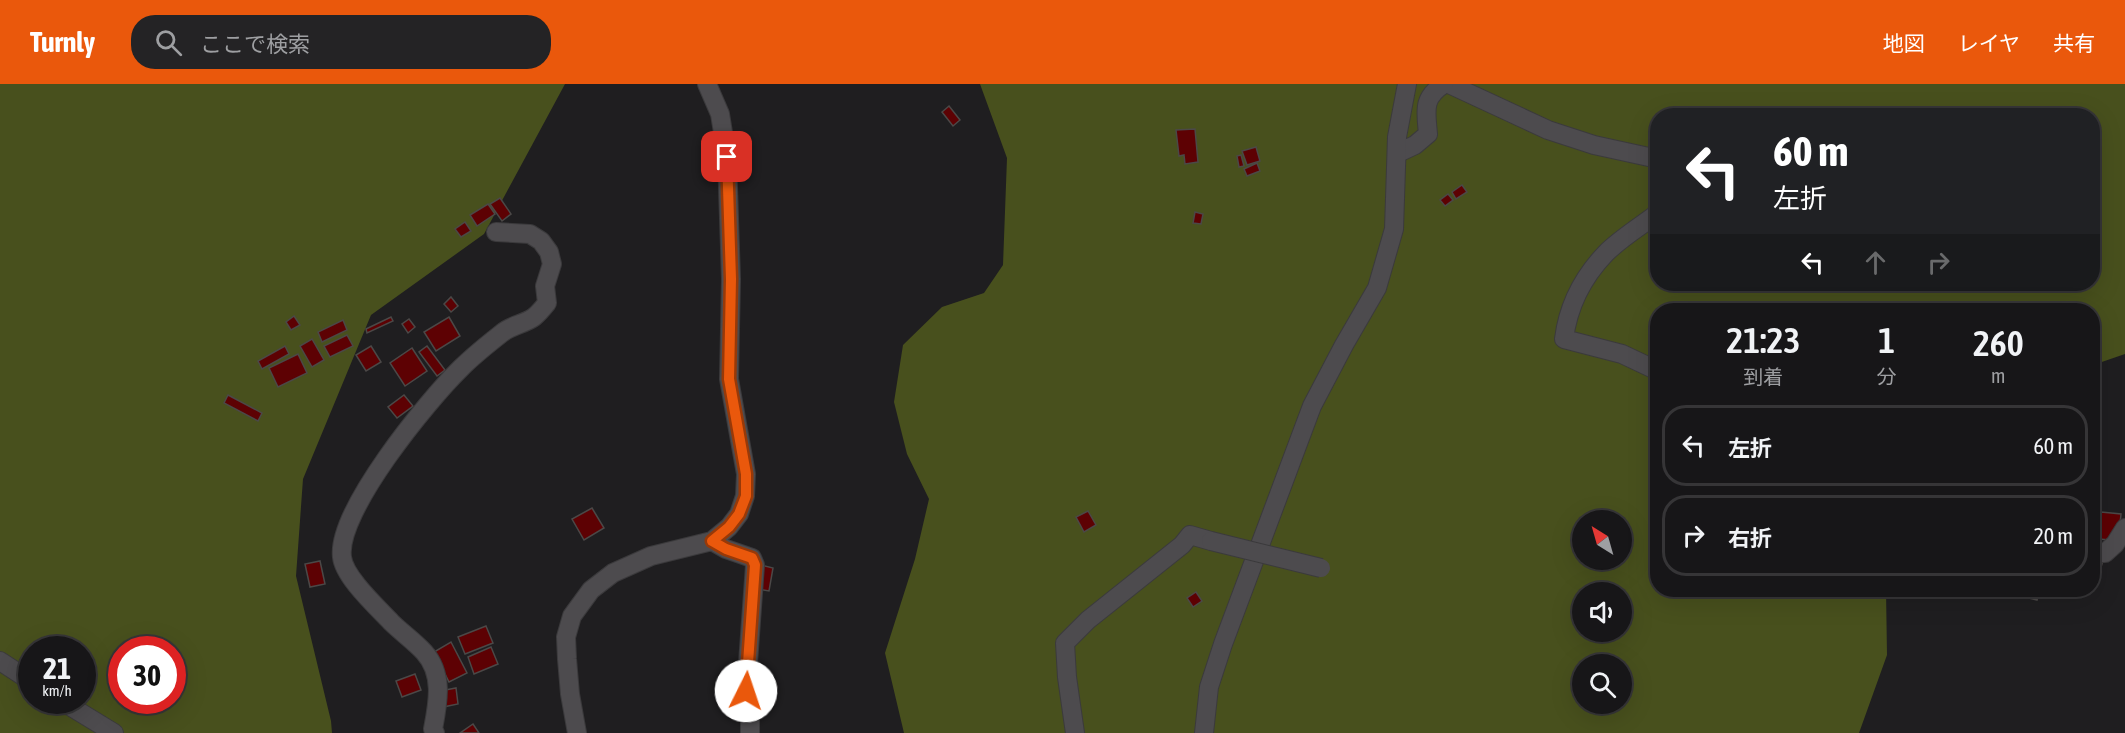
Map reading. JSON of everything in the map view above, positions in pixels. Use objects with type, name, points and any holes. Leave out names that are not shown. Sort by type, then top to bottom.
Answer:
[{"type":"street","points":[[577,733],[570,694],[566,638],[572,616],[591,590],[613,573],[651,556],[712,541],[729,527],[739,514],[746,496],[746,474],[729,379],[731,279],[727,157],[720,114],[707,84]]},
{"type":"street","points":[[1204,733],[1209,687],[1300,435],[1333,365],[1377,288],[1394,229],[1397,137],[1407,84]]},
{"type":"street","points":[[1398,153],[1415,146],[1428,134],[1426,104],[1435,90],[1446,84],[1548,130],[1594,145],[1650,157]]},
{"type":"street","points":[[1650,219],[1606,253],[1582,284],[1566,318],[1564,339],[1622,354],[1650,367]]},
{"type":"street","points":[[435,733],[433,729],[438,704],[438,684],[435,666],[424,651],[403,634],[350,576],[342,559],[342,543],[354,513],[371,481],[398,442],[460,369],[505,331],[534,317],[547,303],[545,286],[552,264],[549,252],[541,241],[530,234],[496,232]]},
{"type":"street","points":[[2100,553],[2105,553],[2115,544],[2125,528]]},
{"type":"street","points":[[1075,733],[1065,643],[1088,620],[1182,545],[1190,535],[1321,568]]},
{"type":"street","points":[[712,541],[726,549],[752,558],[755,565],[746,691],[750,733]]},
{"type":"street","points":[[0,661],[18,673]]},
{"type":"street","points":[[83,714],[114,733]]},
{"type":"green space","points":[[0,84],[565,84],[484,234],[371,315],[303,479],[296,576],[332,733],[0,733]]},
{"type":"green space","points":[[980,84],[2125,84],[2125,354],[2100,363],[2100,303],[1650,303],[1650,597],[1886,597],[1887,655],[1859,733],[904,733],[885,653],[915,559],[929,499],[907,454],[894,402],[903,345],[942,307],[984,293],[1003,265],[1007,158]]},
{"type":"building","points":[[949,106],[960,120],[953,126],[942,112]]},
{"type":"building","points":[[1195,129],[1198,162],[1185,164],[1184,155],[1179,156],[1176,130]]},
{"type":"building","points":[[1256,147],[1260,161],[1247,165],[1242,151]]},
{"type":"building","points":[[1241,155],[1244,166],[1239,167],[1237,156]]},
{"type":"building","points":[[1257,163],[1260,171],[1247,176],[1244,169]]},
{"type":"building","points":[[1462,185],[1467,192],[1456,199],[1452,192]]},
{"type":"building","points":[[1448,194],[1453,200],[1445,206],[1440,200]]},
{"type":"building","points":[[500,198],[511,214],[502,221],[490,204]]},
{"type":"building","points":[[488,204],[495,214],[477,226],[470,215]]},
{"type":"building","points":[[1195,212],[1203,214],[1201,224],[1193,223]]},
{"type":"building","points":[[465,222],[471,231],[461,237],[455,229]]},
{"type":"building","points":[[451,297],[458,306],[451,312],[444,304]]},
{"type":"building","points":[[294,316],[300,325],[291,330],[286,322]]},
{"type":"building","points":[[391,317],[393,321],[367,333],[366,329]]},
{"type":"building","points":[[449,317],[460,336],[436,351],[424,332]]},
{"type":"building","points":[[409,319],[415,327],[408,333],[402,324]]},
{"type":"building","points":[[343,320],[347,330],[322,342],[318,332]]},
{"type":"building","points":[[347,335],[353,346],[330,357],[324,346]]},
{"type":"building","points":[[312,339],[324,360],[312,367],[300,346]]},
{"type":"building","points":[[285,346],[289,354],[262,369],[258,361]]},
{"type":"building","points":[[371,346],[381,362],[366,371],[356,355]]},
{"type":"building","points":[[427,346],[445,370],[437,376],[419,352]]},
{"type":"building","points":[[412,348],[427,371],[405,386],[390,363]]},
{"type":"building","points":[[298,354],[307,373],[278,387],[269,368]]},
{"type":"building","points":[[228,395],[262,413],[258,421],[224,403]]},
{"type":"building","points":[[404,395],[413,406],[397,418],[388,407]]},
{"type":"building","points":[[592,508],[604,528],[584,540],[572,519]]},
{"type":"building","points":[[1088,511],[1096,525],[1084,532],[1076,517]]},
{"type":"building","points":[[2101,512],[2121,514],[2120,524],[2110,540],[2100,539]]},
{"type":"building","points":[[320,561],[325,584],[310,587],[305,564]]},
{"type":"building","points":[[761,565],[773,568],[769,591],[757,589]]},
{"type":"building","points":[[1196,592],[1202,601],[1193,607],[1187,598]]},
{"type":"building","points":[[486,626],[493,643],[465,654],[458,637]]},
{"type":"building","points":[[451,642],[467,673],[449,682],[434,652]]},
{"type":"building","points":[[491,647],[498,664],[474,674],[468,657]]},
{"type":"building","points":[[415,674],[421,690],[402,697],[396,681]]},
{"type":"building","points":[[456,688],[458,704],[443,707],[440,691]]},
{"type":"building","points":[[473,724],[479,733],[460,733]]},
{"type":"route","points":[[727,157],[731,279],[729,379],[746,474],[746,496],[739,514],[729,527],[712,541],[726,549],[752,558],[755,565],[746,691]]}]
